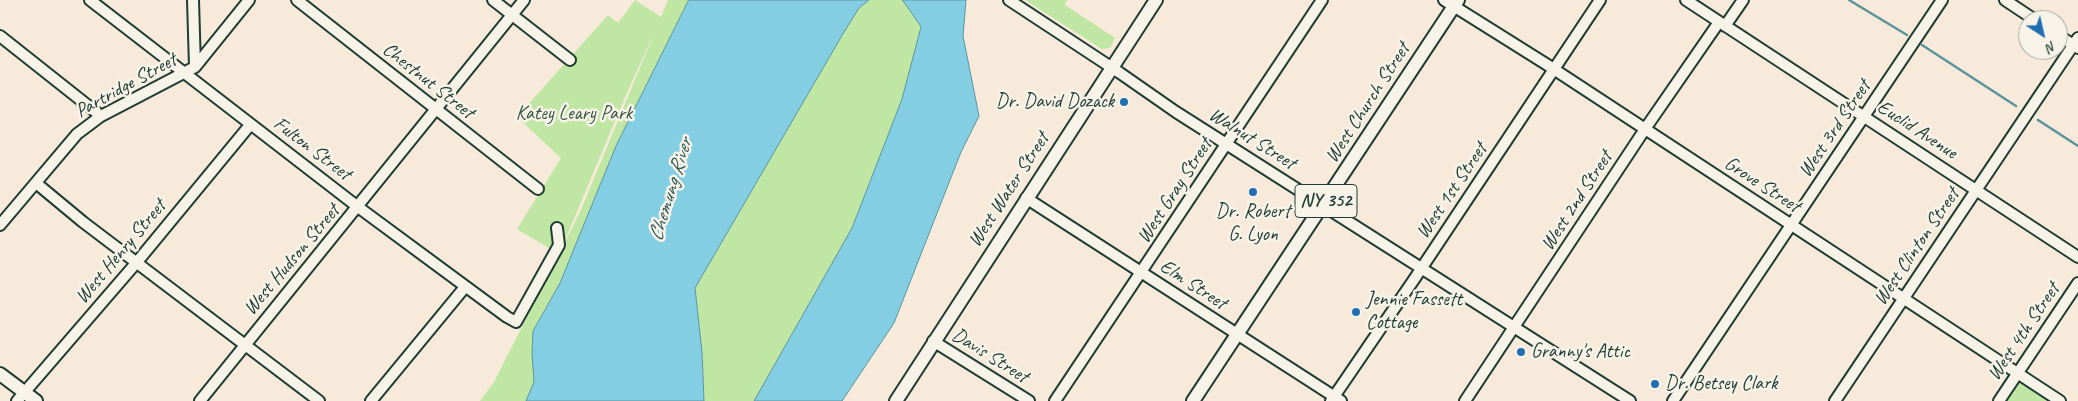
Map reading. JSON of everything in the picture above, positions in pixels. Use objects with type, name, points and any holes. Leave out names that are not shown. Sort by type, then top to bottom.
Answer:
[{"type":"main road","name":"West Water Street","points":[[896,401],[1156,0]]},
{"type":"main road","name":"West Church Street","points":[[1192,401],[1324,205],[1452,2]]},
{"type":"main road","points":[[0,374],[21,397],[36,401]]},
{"type":"street","name":"Fulton Street","points":[[90,0],[358,207],[465,287],[516,322],[559,245],[557,228]]},
{"type":"street","points":[[193,0],[195,67]]},
{"type":"street","name":"Partridge Street","points":[[0,225],[77,134],[100,116],[195,67],[249,0]]},
{"type":"street","name":"Chestnut Street","points":[[297,0],[538,189]]},
{"type":"street","points":[[493,0],[570,60]]},
{"type":"street","name":"West Hudson Street","points":[[200,401],[358,207],[434,109],[524,0]]},
{"type":"street","name":"Walnut Street","points":[[1009,0],[1226,145],[1422,267],[1630,401]]},
{"type":"street","name":"West Gray Street","points":[[1055,401],[1322,0]]},
{"type":"street","name":"West 1st Street","points":[[1335,399],[1600,0]]},
{"type":"street","name":"Euclid Avenue","points":[[1686,0],[2078,257]]},
{"type":"street","name":"West 2nd Street","points":[[1465,401],[1645,129],[1722,24],[1743,0]]},
{"type":"street","name":"West 3rd Street","points":[[1673,401],[1942,0]]},
{"type":"street","points":[[2005,0],[2020,10]]},
{"type":"street","name":"Grove Street","points":[[1452,2],[2060,401]]},
{"type":"street","points":[[0,36],[100,116]]},
{"type":"street","name":"West Clinton Street","points":[[1835,401],[2076,44]]},
{"type":"street","name":"West Henry Street","points":[[21,397],[250,125]]},
{"type":"street","points":[[36,183],[83,222],[319,401]]},
{"type":"street","name":"Elm Street","points":[[1026,198],[1335,399]]},
{"type":"street","name":"West 4th Street","points":[[1999,401],[2078,283]]},
{"type":"street","points":[[372,401],[465,287]]},
{"type":"street","name":"Davis Street","points":[[934,342],[1029,401]]},
{"type":"green space","name":"Katey Leary Park","points":[[635,0],[661,17],[668,0],[689,0],[616,146],[560,283],[533,330],[534,382],[526,401],[480,401],[494,382],[559,254],[517,229],[561,158],[517,117],[608,15],[618,23]],"holes":[[[656,29],[580,212],[560,252]]]},
{"type":"green space","points":[[869,0],[903,0],[921,27],[902,99],[852,228],[754,401],[704,401],[702,352],[695,288],[844,32],[859,8]]},
{"type":"green space","points":[[1025,0],[1067,0],[1065,5],[1115,38],[1110,48],[1102,49]]},
{"type":"green space","points":[[2019,382],[2047,401],[2006,401]]},
{"type":"water","name":"Chemung River","points":[[689,0],[869,0],[859,8],[844,32],[695,288],[702,352],[704,401],[526,401],[534,382],[533,331],[560,283],[616,146]]},
{"type":"water","points":[[903,0],[966,0],[963,36],[979,116],[961,152],[894,323],[842,401],[754,401],[852,228],[902,99],[921,27]]},
{"type":"waterway","points":[[1849,0],[1907,35]]},
{"type":"waterway","points":[[1922,45],[2016,106]]},
{"type":"waterway","points":[[2038,120],[2078,146]]},
{"type":"place","name":"Dr. David Dozack","points":[[1124,102]]},
{"type":"place","name":"Dr. Robert G. Lyon","points":[[1253,192]]},
{"type":"place","name":"Jennie Fassett Cottage","points":[[1356,312]]},
{"type":"place","name":"Granny's Attic","points":[[1521,352]]},
{"type":"place","name":"Dr. Betsey Clark","points":[[1655,384]]}]
